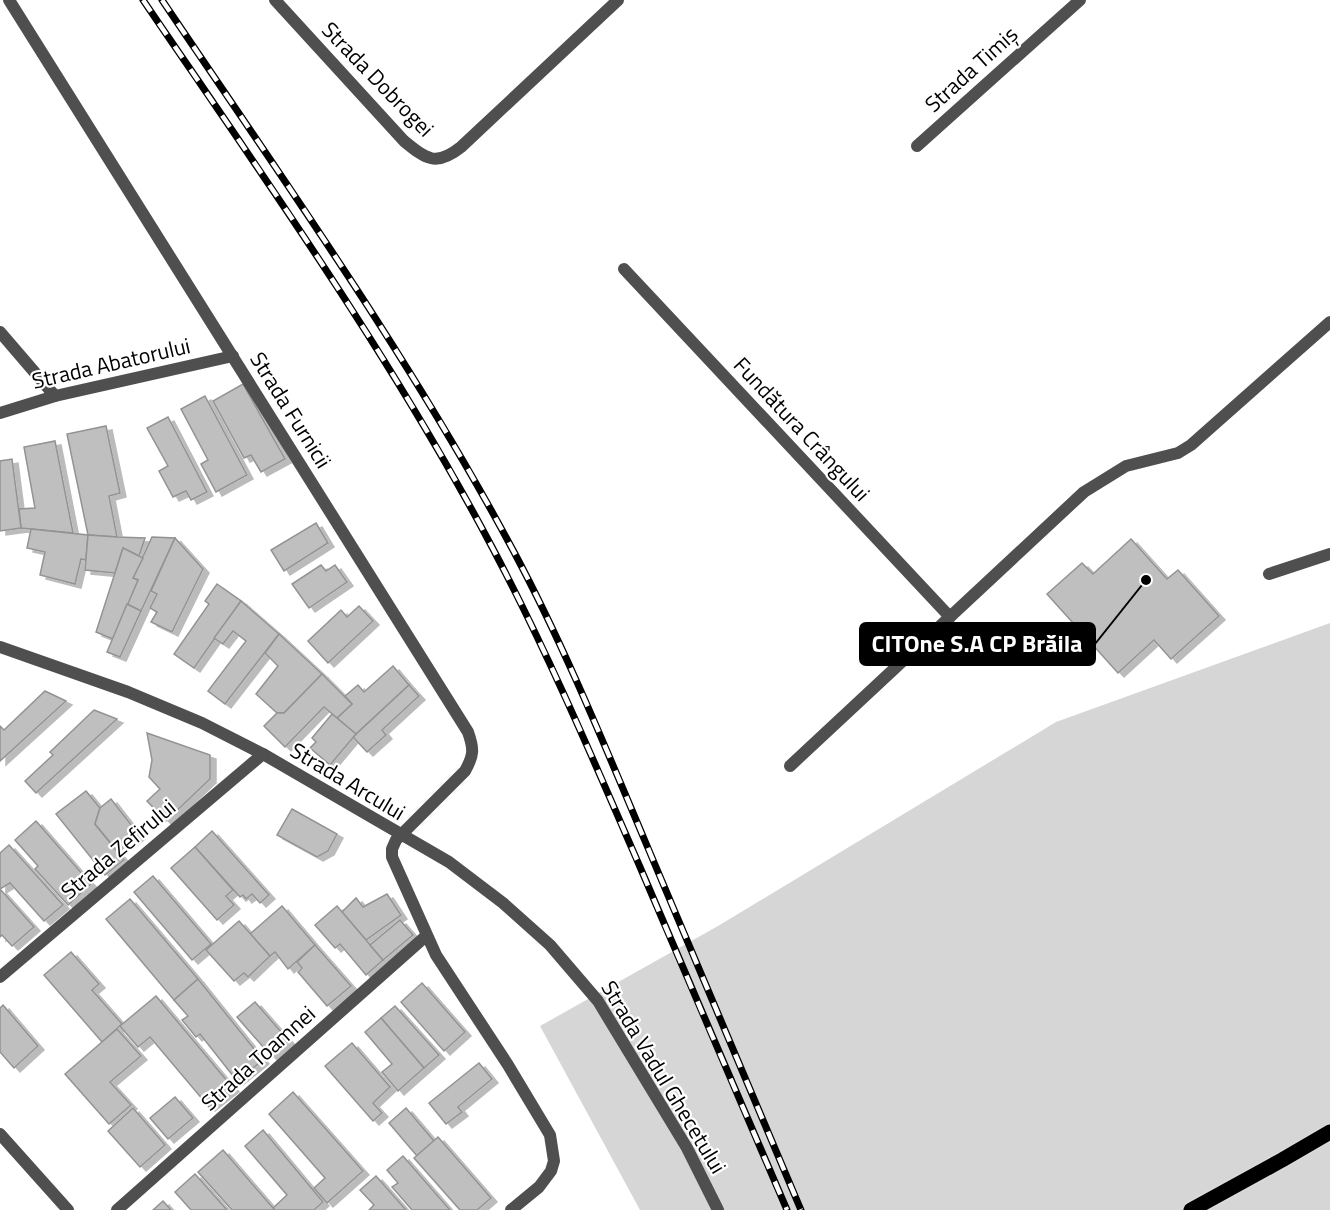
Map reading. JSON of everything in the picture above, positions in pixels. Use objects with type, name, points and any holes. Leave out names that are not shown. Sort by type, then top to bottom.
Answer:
[{"type":"main road","points":[[1191,1210],[1330,1132]]},
{"type":"street","name":"Strada Furnicii","points":[[9,0],[468,732],[472,745],[472,758],[465,771],[402,834]]},
{"type":"street","name":"Strada Dobrogei","points":[[275,0],[404,141],[427,159],[449,156],[461,147],[618,0]]},
{"type":"street","name":"Strada Timiș","points":[[916,146],[1080,0]]},
{"type":"street","name":"Fundătura Crângului","points":[[624,269],[950,617]]},
{"type":"street","points":[[790,766],[1084,492],[1126,466],[1178,453],[1191,445],[1330,322]]},
{"type":"street","points":[[0,332],[55,396]]},
{"type":"street","name":"Strada Abatorului","points":[[0,413],[55,396],[233,356]]},
{"type":"street","points":[[1269,574],[1330,554]]},
{"type":"street","name":"Strada Arcului","points":[[0,647],[128,692],[202,723],[263,754],[402,834],[392,849],[392,857],[426,936],[541,1118],[550,1136],[554,1161],[547,1179],[511,1210]]},
{"type":"street","name":"Strada Zefirului","points":[[0,976],[263,754]]},
{"type":"street","name":"Strada Vadul Ghecetului","points":[[402,834],[449,862],[503,903],[550,945],[598,1001],[687,1148],[718,1210]]},
{"type":"street","name":"Strada Toamnei","points":[[117,1210],[426,936]]},
{"type":"street","points":[[0,1134],[68,1210]]},
{"type":"shaded area","points":[[1330,623],[1330,1210],[640,1210],[540,1026],[718,926],[1056,722]]},
{"type":"building","points":[[243,384],[285,459],[261,472],[251,455],[244,458],[213,401]]},
{"type":"building","points":[[205,396],[247,475],[216,492],[201,464],[208,460],[181,409]]},
{"type":"building","points":[[168,417],[207,492],[191,500],[186,491],[173,497],[159,471],[168,466],[147,428]]},
{"type":"building","points":[[106,426],[120,493],[109,496],[117,537],[88,535],[67,434]]},
{"type":"building","points":[[55,441],[73,533],[21,528],[19,509],[35,508],[24,447]]},
{"type":"building","points":[[12,459],[21,528],[0,531],[0,461]]},
{"type":"building","points":[[316,523],[328,543],[284,571],[271,550]]},
{"type":"building","points":[[31,529],[88,535],[86,560],[81,559],[75,584],[40,575],[45,552],[27,548]]},
{"type":"building","points":[[88,535],[145,538],[139,556],[123,548],[115,573],[85,570]]},
{"type":"building","points":[[152,537],[175,538],[141,611],[127,604],[138,580],[133,578]]},
{"type":"building","points":[[175,538],[203,569],[172,632],[151,622],[157,612],[150,608],[157,594],[151,591]]},
{"type":"building","points":[[1131,539],[1167,579],[1178,570],[1219,616],[1171,659],[1154,640],[1118,673],[1047,594],[1082,563],[1093,574]]},
{"type":"building","points":[[123,548],[143,558],[133,578],[138,580],[113,639],[96,632]]},
{"type":"building","points":[[321,565],[326,571],[335,565],[347,582],[309,608],[292,584]]},
{"type":"building","points":[[217,584],[241,601],[194,668],[174,654],[209,604],[205,601]]},
{"type":"building","points":[[241,601],[279,634],[225,704],[208,691],[246,641],[233,631],[223,644],[214,638]]},
{"type":"building","points":[[127,604],[141,611],[120,657],[107,652]]},
{"type":"building","points":[[359,606],[373,621],[328,663],[308,641],[341,610],[347,617]]},
{"type":"building","points":[[279,634],[322,674],[284,713],[277,713],[256,694],[278,666],[265,653]]},
{"type":"building","points":[[393,666],[409,685],[356,734],[337,718],[352,704],[345,696],[358,685],[364,692]]},
{"type":"building","points":[[322,674],[352,704],[337,718],[324,707],[285,747],[264,726],[277,713],[284,713]]},
{"type":"building","points":[[409,685],[419,696],[382,730],[386,735],[367,752],[353,737]]},
{"type":"building","points":[[45,691],[66,701],[0,761],[0,726],[4,730]]},
{"type":"building","points":[[94,710],[117,719],[36,793],[25,781],[53,755],[50,752]]},
{"type":"building","points":[[332,714],[356,734],[330,765],[310,748],[316,742],[312,738]]},
{"type":"building","points":[[147,733],[210,755],[210,779],[166,821],[147,801],[160,789],[149,777],[152,760]]},
{"type":"building","points":[[86,791],[100,808],[95,824],[124,860],[105,875],[56,814]]},
{"type":"building","points":[[111,799],[139,835],[127,845],[123,840],[114,847],[95,824],[100,808]]},
{"type":"building","points":[[292,809],[337,834],[328,851],[317,857],[277,835]]},
{"type":"building","points":[[36,821],[91,884],[68,905],[35,869],[38,866],[15,840]]},
{"type":"building","points":[[212,831],[269,895],[260,903],[252,894],[246,899],[243,895],[240,897],[195,847]]},
{"type":"building","points":[[9,845],[63,905],[44,921],[10,883],[0,889],[0,853]]},
{"type":"building","points":[[195,847],[233,890],[226,896],[234,905],[217,920],[171,868]]},
{"type":"building","points":[[153,876],[211,944],[192,960],[134,892]]},
{"type":"building","points":[[0,889],[34,927],[12,946],[2,935],[0,937]]},
{"type":"building","points":[[387,894],[401,915],[366,940],[342,912],[356,898],[363,907]]},
{"type":"building","points":[[130,899],[198,979],[174,1000],[106,919]]},
{"type":"building","points":[[282,906],[315,945],[288,969],[275,952],[270,956],[250,934]]},
{"type":"building","points":[[337,906],[383,960],[366,975],[340,944],[335,948],[315,925]]},
{"type":"building","points":[[400,920],[413,935],[383,960],[370,945]]},
{"type":"building","points":[[239,921],[270,956],[248,977],[244,973],[234,981],[206,950]]},
{"type":"building","points":[[315,945],[351,986],[327,1006],[298,972],[302,968],[297,962]]},
{"type":"building","points":[[71,952],[99,984],[92,990],[122,1024],[102,1042],[44,975]]},
{"type":"building","points":[[198,979],[263,1060],[237,1081],[200,1034],[196,1037],[182,1020],[188,1016],[174,1000]]},
{"type":"building","points":[[422,983],[465,1032],[444,1051],[401,1002]]},
{"type":"building","points":[[156,996],[233,1088],[209,1107],[150,1037],[138,1047],[120,1026]]},
{"type":"building","points":[[255,1002],[289,1041],[271,1056],[237,1017]]},
{"type":"building","points":[[3,1005],[38,1046],[14,1068],[0,1052],[0,1008]]},
{"type":"building","points":[[395,1006],[439,1055],[424,1068],[381,1018]]},
{"type":"building","points":[[381,1018],[424,1068],[398,1091],[382,1072],[392,1064],[365,1032]]},
{"type":"building","points":[[117,1029],[141,1056],[110,1082],[131,1105],[109,1124],[65,1074]]},
{"type":"building","points":[[352,1043],[390,1087],[373,1103],[382,1113],[373,1121],[325,1066]]},
{"type":"building","points":[[479,1063],[492,1079],[458,1107],[462,1112],[446,1124],[429,1103]]},
{"type":"building","points":[[293,1092],[363,1171],[327,1203],[314,1188],[325,1178],[269,1114]]},
{"type":"building","points":[[175,1097],[193,1118],[168,1139],[150,1118]]},
{"type":"building","points":[[133,1108],[165,1145],[140,1167],[108,1131]]},
{"type":"building","points":[[406,1108],[434,1141],[417,1156],[389,1123]]},
{"type":"building","points":[[263,1130],[323,1202],[314,1210],[275,1210],[273,1208],[287,1195],[245,1146]]},
{"type":"building","points":[[438,1137],[491,1198],[477,1210],[460,1210],[414,1158]]},
{"type":"building","points":[[223,1150],[275,1210],[232,1210],[198,1172]]},
{"type":"building","points":[[403,1156],[450,1210],[412,1210],[392,1187],[398,1183],[387,1170]]},
{"type":"building","points":[[195,1174],[227,1210],[191,1210],[175,1192]]},
{"type":"building","points":[[376,1176],[406,1210],[369,1210],[374,1205],[360,1190]]},
{"type":"building","points":[[163,1201],[171,1210],[153,1210]]},
{"type":"railway","points":[[143,0],[280,201],[369,337],[412,406],[492,547],[551,665],[787,1210]]},
{"type":"railway","points":[[162,0],[390,340],[474,480],[514,552],[583,695],[801,1210]]},
{"type":"place","name":"CITOne S.A CP Brăila","points":[[1146,580]]}]
